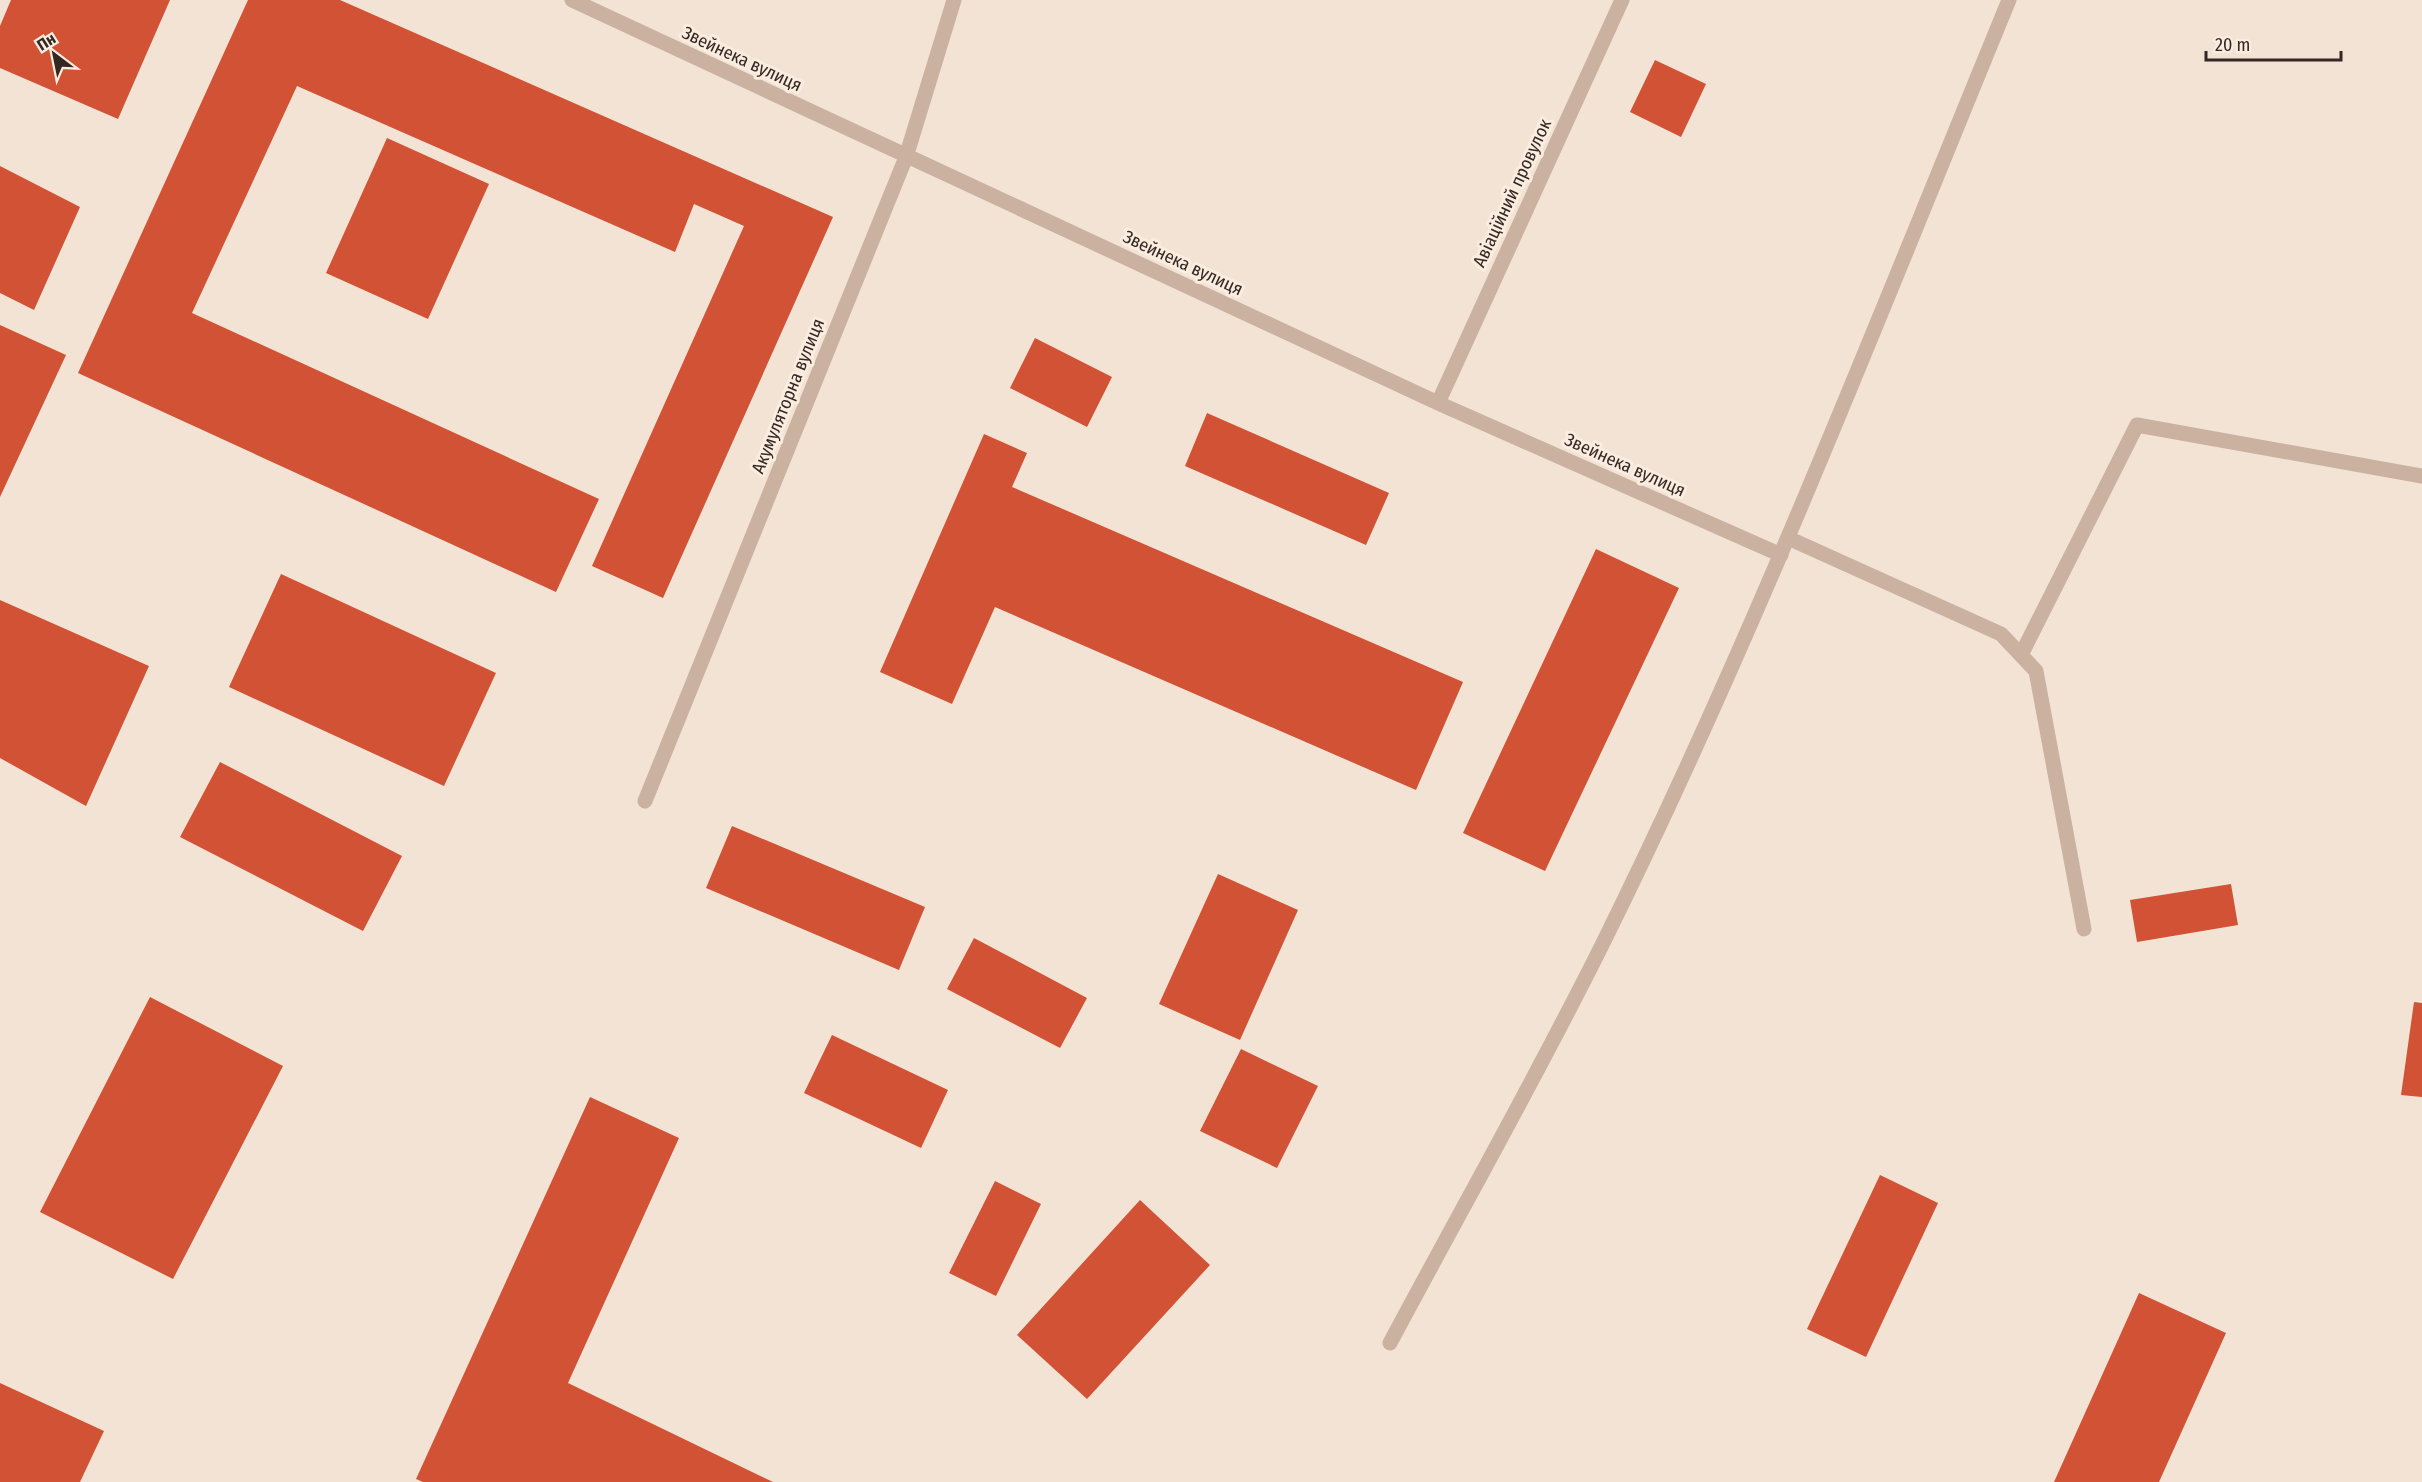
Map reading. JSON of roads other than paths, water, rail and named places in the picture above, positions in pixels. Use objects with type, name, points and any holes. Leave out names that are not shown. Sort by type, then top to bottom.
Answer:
[{"type":"street","name":"Звейнека вулиця","points":[[572,0],[1438,403],[1781,555]]},
{"type":"street","name":"Акумуляторна вулиця","points":[[645,801],[906,157],[954,0]]},
{"type":"street","name":"Авіаційний провулок","points":[[1438,403],[1622,0]]},
{"type":"street","points":[[1390,1343],[1602,944],[1701,735],[1781,555],[2009,0]]},
{"type":"street","points":[[2021,655],[2137,425],[2422,476]]},
{"type":"street","points":[[1788,538],[2001,634],[2036,671],[2084,929]]}]
